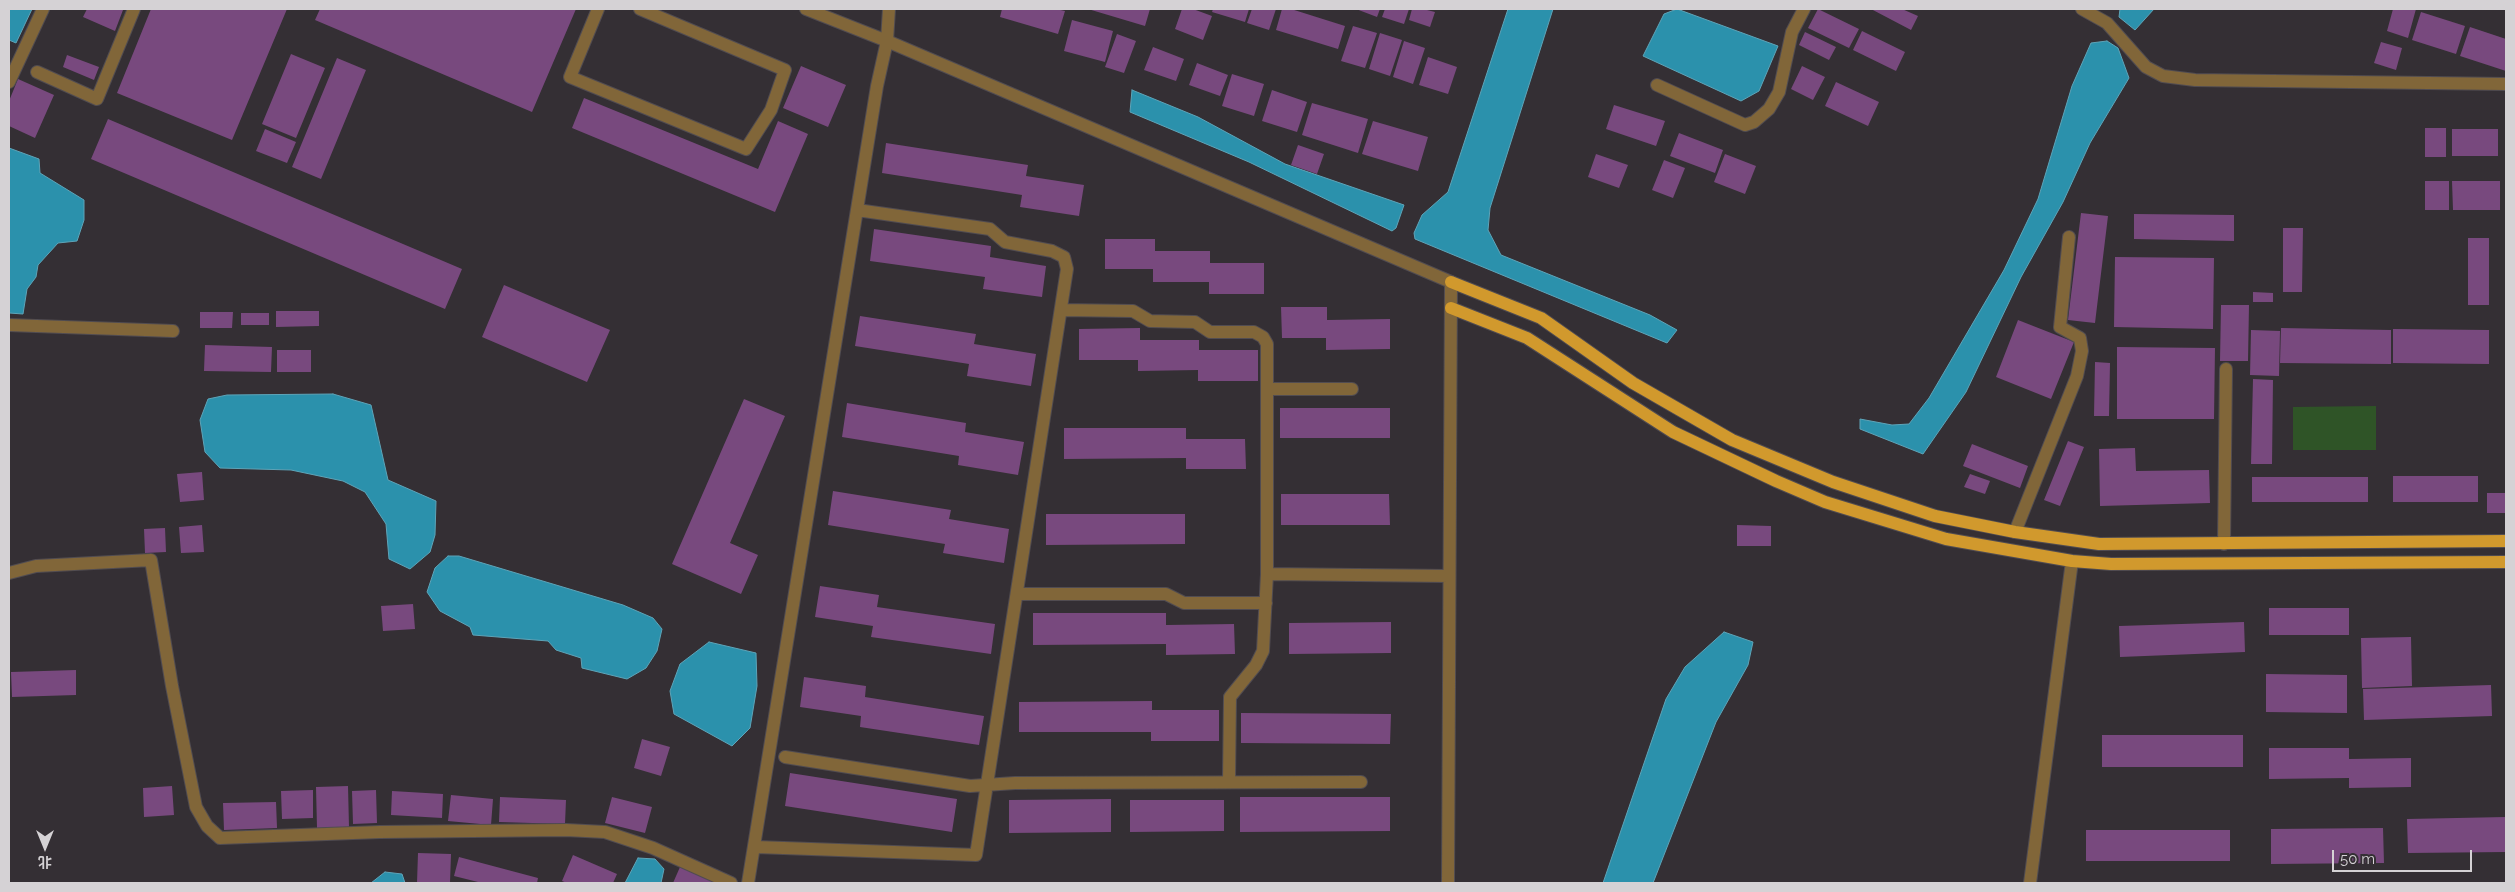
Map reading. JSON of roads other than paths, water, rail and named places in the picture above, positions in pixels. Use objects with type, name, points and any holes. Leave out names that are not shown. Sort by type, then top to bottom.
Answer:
[{"type":"main road","points":[[1451,282],[1541,318],[1633,383],[1688,417],[1780,462],[1865,494],[1935,516],[2015,532],[2099,544],[2506,541]]},
{"type":"main road","points":[[1451,308],[1527,338],[1673,432],[1825,502],[1946,539],[2072,561],[2111,564],[2506,562]]},
{"type":"street","points":[[9,82],[43,9]]},
{"type":"street","points":[[37,72],[97,99],[134,9]]},
{"type":"street","points":[[598,9],[570,77],[746,149],[771,110],[785,70],[640,9]]},
{"type":"street","points":[[806,9],[887,41],[1451,282],[1448,883]]},
{"type":"street","points":[[748,883],[756,847],[876,86],[887,41],[888,9]]},
{"type":"street","points":[[1657,85],[1745,125],[1754,122],[1769,109],[1779,92],[1792,32],[1804,9]]},
{"type":"street","points":[[2082,9],[2107,23],[2146,67],[2163,76],[2195,80],[2506,84]]},
{"type":"street","points":[[756,847],[976,855],[1067,269],[1064,257],[1052,250],[1005,242],[990,229],[857,210]]},
{"type":"street","points":[[2015,532],[2077,376],[2082,351],[2080,338],[2060,327],[2069,237]]},
{"type":"street","points":[[1061,310],[1133,311],[1150,322],[1195,322],[1210,332],[1254,332],[1263,337],[1267,344],[1267,574],[1263,652],[1256,665],[1230,696],[1229,781]]},
{"type":"street","points":[[9,325],[173,331]]},
{"type":"street","points":[[2224,544],[2226,369]]},
{"type":"street","points":[[1267,389],[1352,389]]},
{"type":"street","points":[[9,573],[36,566],[151,560],[172,686],[196,807],[207,826],[220,838],[380,832],[566,830],[605,832],[653,848],[731,883]]},
{"type":"street","points":[[2030,883],[2072,561]]},
{"type":"street","points":[[1267,574],[1449,576]]},
{"type":"street","points":[[1017,594],[1166,594],[1184,603],[1266,603]]},
{"type":"street","points":[[785,756],[970,786],[1229,781],[1361,782]]},
{"type":"water","points":[[9,9],[32,9],[16,43],[9,40]]},
{"type":"water","points":[[1508,9],[1553,9],[1490,208],[1488,230],[1501,255],[1650,315],[1677,330],[1667,343],[1415,239],[1414,233],[1422,215],[1448,192]]},
{"type":"water","points":[[1677,9],[1778,46],[1759,91],[1741,101],[1643,56],[1664,14]]},
{"type":"water","points":[[2120,9],[2154,9],[2135,30],[2119,17]]},
{"type":"water","points":[[2107,41],[2118,48],[2129,78],[2090,143],[2063,202],[2021,277],[1966,392],[1923,454],[1860,429],[1860,419],[1892,425],[1909,424],[1929,398],[2004,270],[2038,199],[2072,86],[2091,43]]},
{"type":"water","points":[[1132,90],[1198,117],[1285,164],[1404,205],[1396,228],[1392,231],[1249,162],[1130,112]]},
{"type":"water","points":[[9,148],[39,159],[40,173],[84,200],[84,220],[77,241],[58,243],[38,265],[36,277],[27,289],[23,314],[9,313]]},
{"type":"water","points":[[333,394],[371,405],[388,480],[436,501],[435,535],[430,552],[410,569],[389,559],[386,524],[365,492],[343,481],[291,470],[220,468],[205,452],[200,420],[208,399],[227,395]]},
{"type":"water","points":[[448,556],[459,556],[623,605],[653,618],[662,629],[657,651],[646,668],[627,679],[582,668],[581,658],[556,650],[548,641],[473,635],[470,627],[440,611],[427,592],[435,568]]},
{"type":"water","points":[[1724,632],[1753,642],[1748,665],[1716,722],[1653,883],[1603,883],[1666,699],[1685,667]]},
{"type":"water","points":[[709,642],[756,653],[757,686],[750,728],[732,746],[674,714],[670,691],[680,664]]},
{"type":"water","points":[[638,858],[655,859],[664,869],[661,883],[625,883]]},
{"type":"water","points":[[385,872],[402,874],[405,883],[371,883]]}]
